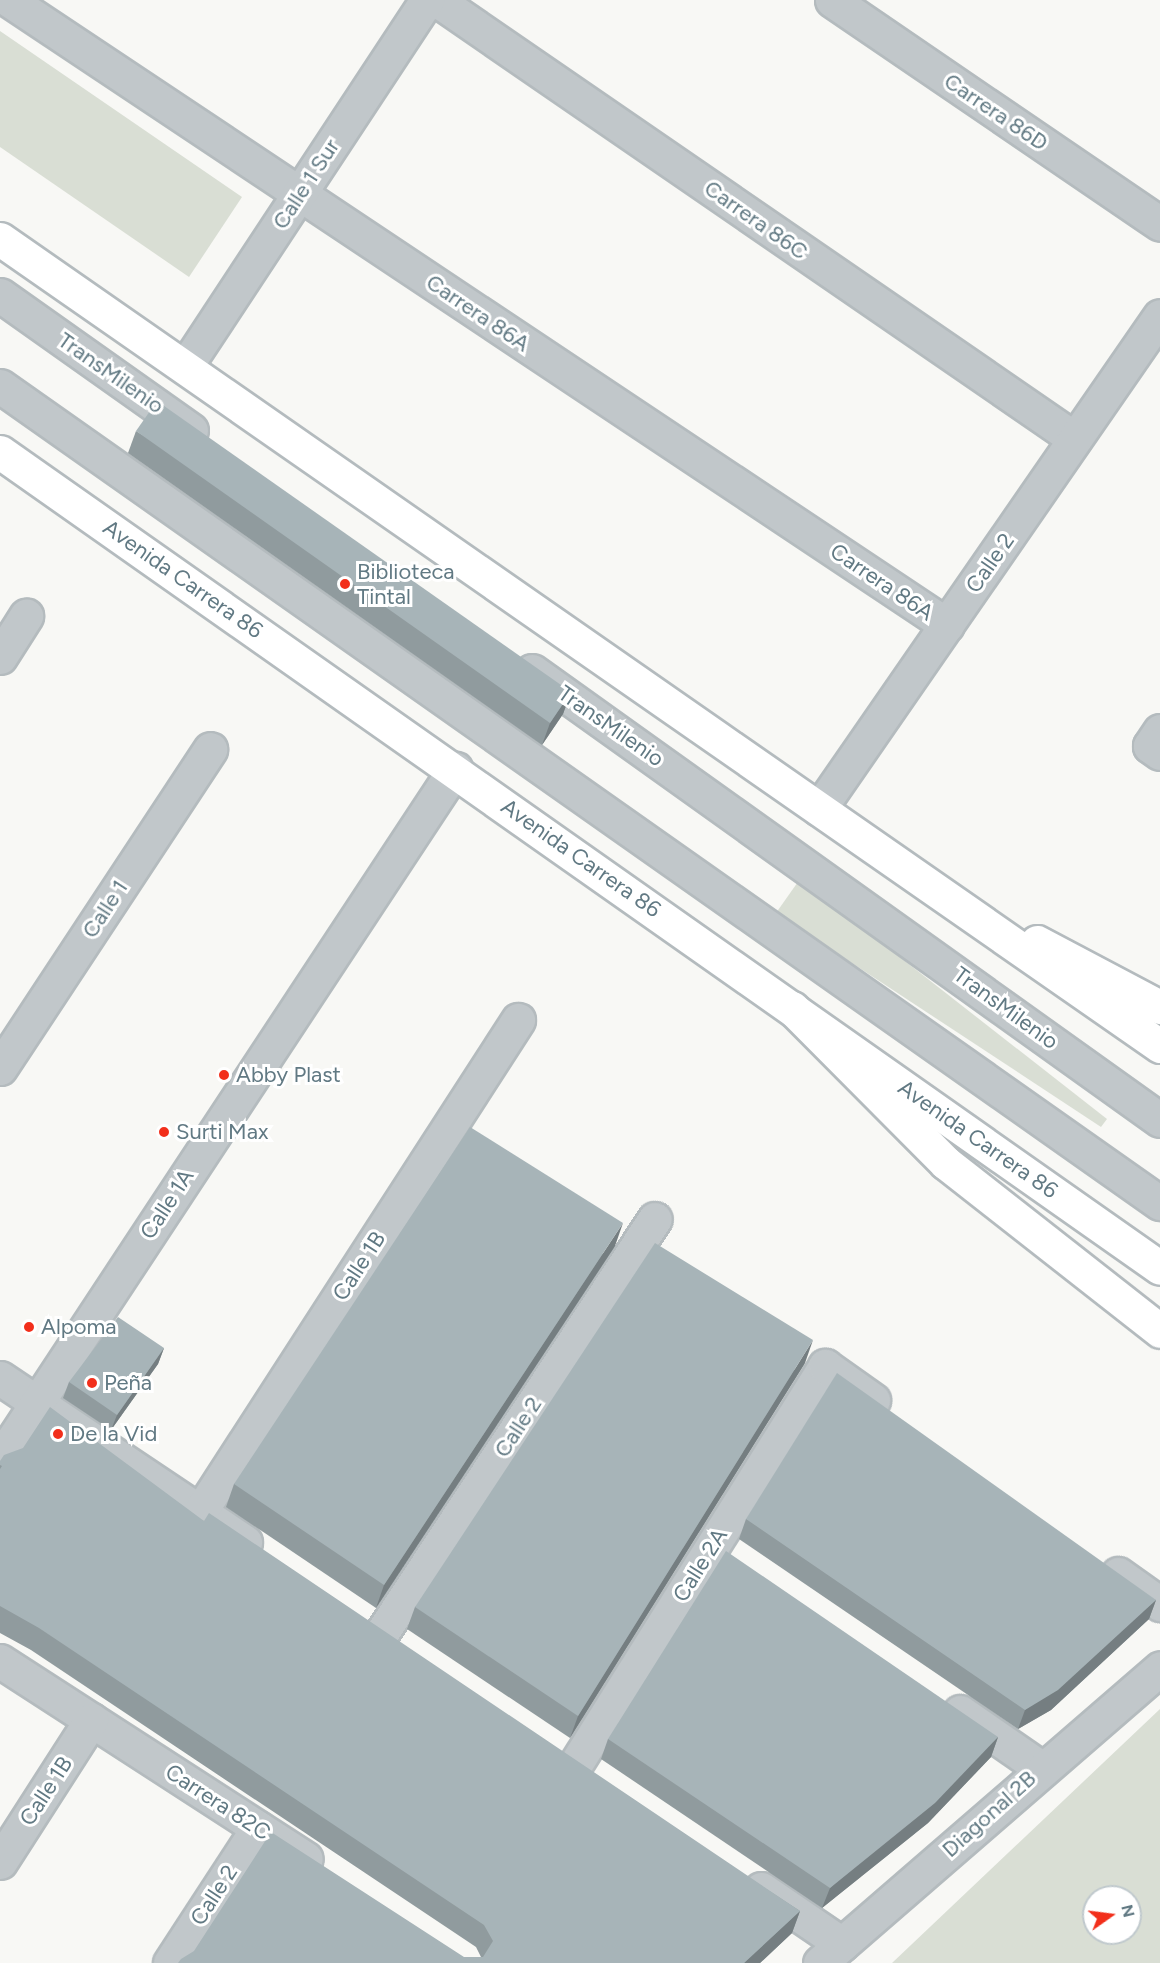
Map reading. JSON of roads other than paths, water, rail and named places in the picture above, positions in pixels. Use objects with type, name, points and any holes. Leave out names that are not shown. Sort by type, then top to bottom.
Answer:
[{"type":"main road","points":[[0,239],[1160,1046]]},
{"type":"main road","name":"Avenida Carrera 86","points":[[0,452],[455,769],[1160,1268]]},
{"type":"main road","points":[[917,879],[1160,1007]]},
{"type":"main road","points":[[792,1008],[946,1163],[1160,1331]]},
{"type":"street","name":"Carrera 86A","points":[[9,0],[947,625]]},
{"type":"street","name":"Calle 1 Sur","points":[[184,367],[427,0]]},
{"type":"street","name":"Carrera 86C","points":[[437,0],[1075,439]]},
{"type":"street","name":"Carrera 86D","points":[[832,0],[1160,224]]},
{"type":"street","name":"TransMilenio","points":[[0,295],[222,452]]},
{"type":"street","name":"Calle 2","points":[[819,809],[1160,316]]},
{"type":"street","points":[[0,386],[1160,1203]]},
{"type":"street","points":[[0,657],[27,616]]},
{"type":"street","name":"TransMilenio","points":[[502,650],[1160,1120]]},
{"type":"street","name":"Calle 1","points":[[0,1068],[210,749]]},
{"type":"street","name":"Calle 1A","points":[[0,1459],[455,769]]},
{"type":"street","name":"Calle 1B","points":[[200,1512],[518,1020]]},
{"type":"street","name":"Calle 2","points":[[381,1634],[655,1219]]},
{"type":"street","name":"Calle 2A","points":[[575,1765],[825,1366],[902,1420]]},
{"type":"street","points":[[0,1378],[267,1557]]},
{"type":"street","points":[[713,1544],[742,1564]]},
{"type":"street","points":[[1093,1557],[1160,1604]]},
{"type":"street","points":[[352,1615],[410,1654]]},
{"type":"street","name":"Carrera 82C","points":[[0,1661],[335,1878]]},
{"type":"street","name":"Diagonal 2B","points":[[831,1954],[1041,1768],[1160,1668]]},
{"type":"street","points":[[935,1695],[1041,1768]]},
{"type":"street","name":"Calle 1B","points":[[0,1862],[92,1720]]},
{"type":"street","points":[[546,1745],[605,1785]]},
{"type":"street","name":"Calle 2","points":[[170,1963],[258,1828]]},
{"type":"street","points":[[734,1871],[831,1954]]},
{"type":"place","name":"Biblioteca Tintal","points":[[345,584]]},
{"type":"place","name":"Abby Plast","points":[[224,1075]]},
{"type":"place","name":"Surti Max","points":[[164,1132]]},
{"type":"place","name":"Alpoma","points":[[29,1327]]},
{"type":"place","name":"Peña","points":[[92,1383]]},
{"type":"place","name":"De la Vid","points":[[58,1434]]}]
